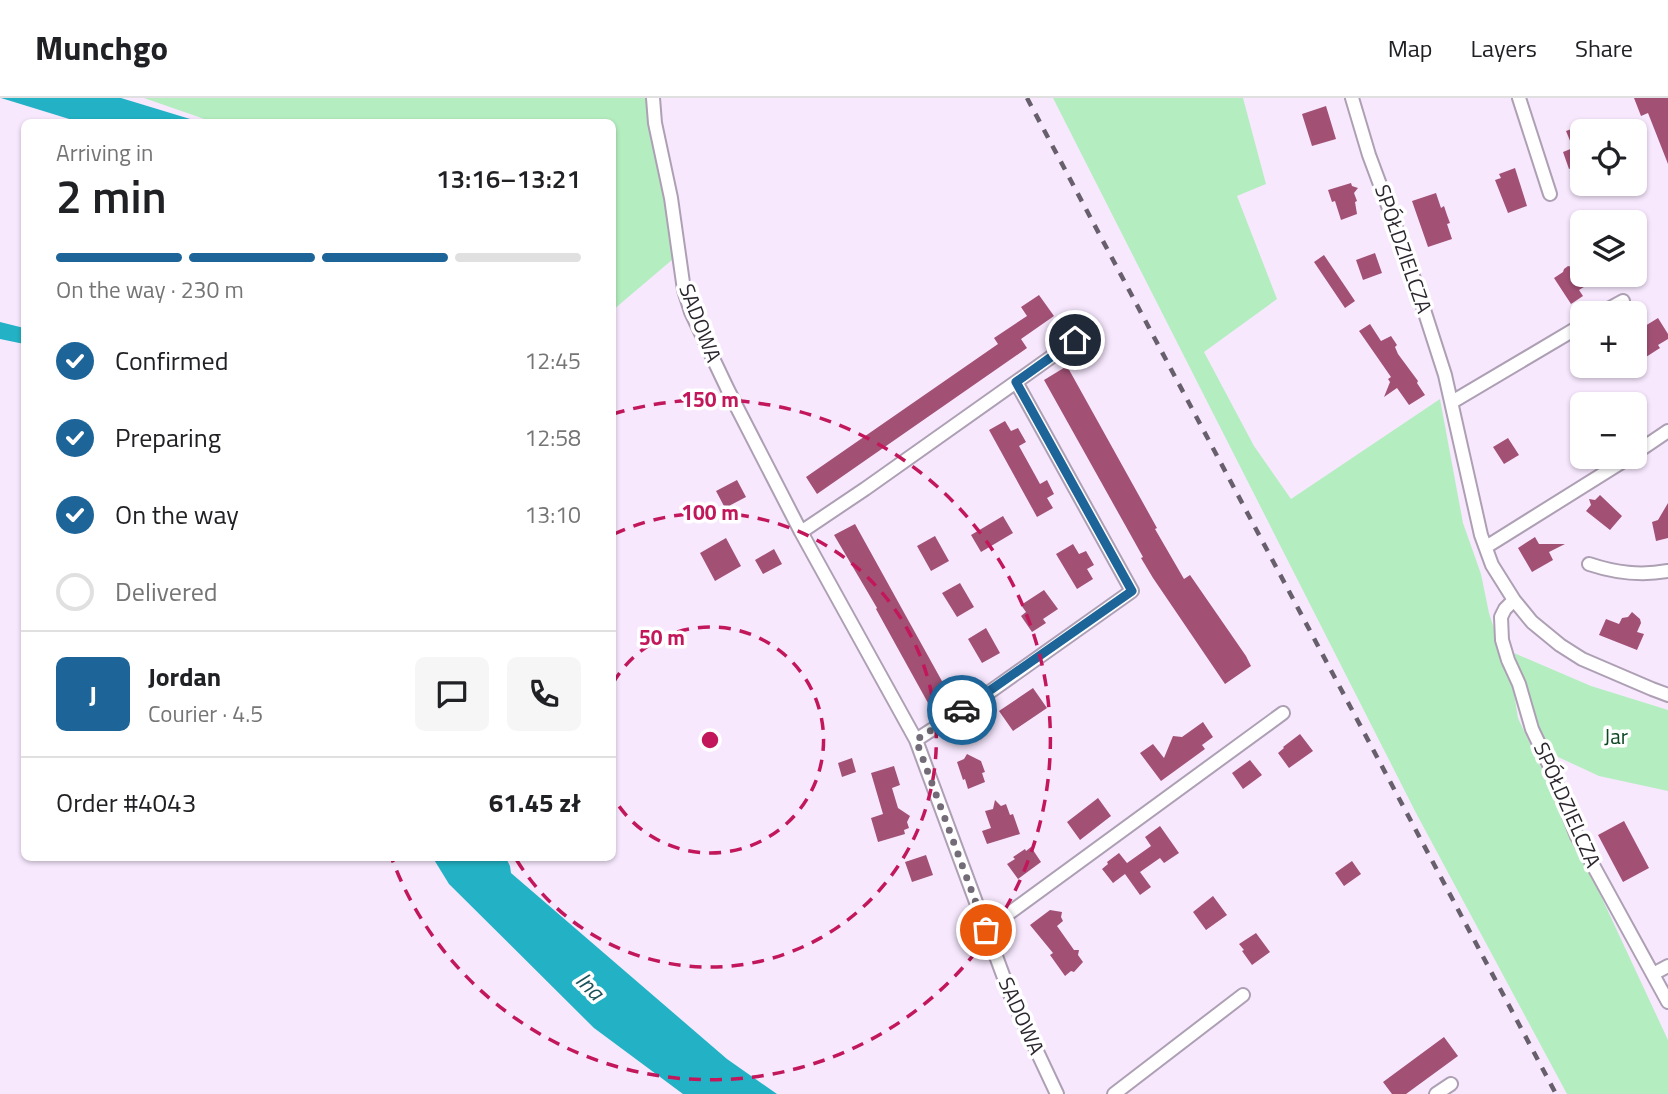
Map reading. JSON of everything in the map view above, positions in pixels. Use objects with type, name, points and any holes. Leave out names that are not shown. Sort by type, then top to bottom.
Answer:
[{"type":"street","name":"SADOWA","points":[[653,98],[684,290],[691,312],[801,532],[916,740],[1010,994],[1057,1094]]},
{"type":"street","name":"SPÓŁDZIELCZA","points":[[1352,98],[1445,375],[1481,535],[1492,565],[1514,600],[1560,645],[1582,659],[1668,695]]},
{"type":"street","points":[[1519,98],[1550,194]]},
{"type":"street","points":[[1452,402],[1570,332]]},
{"type":"street","points":[[801,532],[1075,340]]},
{"type":"street","points":[[916,740],[1132,591],[1016,382]]},
{"type":"street","points":[[1647,446],[1668,432]]},
{"type":"street","points":[[1486,547],[1611,469]]},
{"type":"street","points":[[1589,564],[1605,570],[1639,575],[1668,571]]},
{"type":"street","name":"SPÓŁDZIELCZA","points":[[1514,600],[1501,617],[1502,640],[1532,729],[1550,766],[1577,836],[1668,1002]]},
{"type":"street","points":[[986,930],[1283,713]]},
{"type":"street","points":[[1653,974],[1668,966]]},
{"type":"street","points":[[1114,1094],[1243,995]]},
{"type":"street","points":[[1436,1094],[1451,1084]]},
{"type":"green space","points":[[144,98],[648,98],[679,254],[616,307],[616,119],[204,119]]},
{"type":"green space","points":[[1053,98],[1243,98],[1266,184],[1237,196],[1277,299],[1204,352],[1254,446],[1291,499],[1440,399],[1463,523],[1481,574],[1489,613],[1513,687],[1518,718],[1668,1040],[1668,1094],[1567,1094],[1416,813]]},
{"type":"green space","name":"Jar","points":[[1514,653],[1591,686],[1668,710],[1668,791],[1599,776],[1558,757],[1544,744]]},
{"type":"water","points":[[1,98],[121,98],[190,119],[69,119]]},
{"type":"water","points":[[0,322],[21,327],[21,343],[0,339]]},
{"type":"water","name":"Ina","points":[[435,861],[508,861],[511,873],[727,1059],[777,1094],[683,1094],[594,1028],[449,884]]},
{"type":"building","points":[[1634,98],[1668,98],[1668,164],[1648,113],[1641,116]]},
{"type":"building","points":[[1326,106],[1336,139],[1312,146],[1302,114]]},
{"type":"building","points":[[1570,149],[1569,169],[1563,152]]},
{"type":"building","points":[[1515,168],[1527,206],[1508,213],[1495,180],[1501,178],[1499,174]]},
{"type":"building","points":[[1351,183],[1358,188],[1354,193],[1357,214],[1341,220],[1328,190]]},
{"type":"building","points":[[1436,193],[1450,223],[1447,224],[1452,239],[1428,247],[1412,201]]},
{"type":"building","points":[[1375,253],[1382,273],[1363,280],[1356,260]]},
{"type":"building","points":[[1324,255],[1355,301],[1345,308],[1314,262]]},
{"type":"building","points":[[1570,266],[1570,287],[1584,287],[1579,290],[1583,296],[1570,302],[1554,278]]},
{"type":"building","points":[[1039,295],[1054,316],[1021,339],[1027,348],[817,494],[806,477],[998,344],[994,338],[1027,316],[1021,307]]},
{"type":"building","points":[[1658,318],[1668,334],[1668,339],[1658,345],[1660,348],[1647,356],[1647,325]]},
{"type":"building","points":[[1370,324],[1381,341],[1391,336],[1397,345],[1395,347],[1398,354],[1425,395],[1409,405],[1397,388],[1384,397],[1390,382],[1388,379],[1391,377],[1359,331]]},
{"type":"building","points":[[1067,366],[1184,579],[1190,575],[1251,666],[1225,684],[1141,558],[1143,557],[1044,380]]},
{"type":"building","points":[[1005,421],[1011,431],[1018,428],[1026,442],[1019,446],[1040,484],[1047,480],[1054,494],[1047,498],[1053,508],[1037,517],[989,430]]},
{"type":"building","points":[[1508,438],[1519,455],[1504,464],[1493,447]]},
{"type":"building","points":[[737,480],[746,497],[725,508],[716,491]]},
{"type":"building","points":[[1600,495],[1622,516],[1610,530],[1586,511],[1591,505],[1589,499],[1595,500]]},
{"type":"building","points":[[1668,503],[1668,538],[1656,541],[1652,522],[1658,520]]},
{"type":"building","points":[[1003,516],[1013,533],[981,552],[971,535]]},
{"type":"building","points":[[855,524],[948,692],[928,703],[834,535]]},
{"type":"building","points":[[935,536],[949,561],[931,571],[917,546]]},
{"type":"building","points":[[1535,537],[1539,544],[1565,544],[1549,552],[1553,560],[1532,572],[1518,548]]},
{"type":"building","points":[[726,538],[741,566],[715,581],[700,553]]},
{"type":"building","points":[[1073,544],[1079,554],[1086,551],[1094,565],[1087,569],[1093,579],[1077,589],[1056,554]]},
{"type":"building","points":[[774,549],[782,564],[763,574],[755,560]]},
{"type":"building","points":[[960,583],[974,607],[957,617],[942,593]]},
{"type":"building","points":[[1044,590],[1058,609],[1043,619],[1046,623],[1032,632],[1021,616],[1026,612],[1021,605]]},
{"type":"building","points":[[1632,612],[1641,623],[1637,632],[1644,634],[1637,650],[1599,635],[1606,619],[1619,624],[1622,618],[1628,617]]},
{"type":"building","points":[[986,628],[1000,653],[982,663],[968,639]]},
{"type":"building","points":[[1033,688],[1047,708],[1013,731],[999,711]]},
{"type":"building","points":[[1203,722],[1213,737],[1202,745],[1205,749],[1161,781],[1140,753],[1153,744],[1164,758],[1173,736],[1182,737]]},
{"type":"building","points":[[1300,734],[1313,751],[1289,768],[1278,753]]},
{"type":"building","points":[[967,754],[981,761],[985,772],[982,773],[985,782],[968,789],[957,762]]},
{"type":"building","points":[[852,758],[856,772],[842,777],[838,763]]},
{"type":"building","points":[[1250,760],[1262,775],[1243,789],[1232,773]]},
{"type":"building","points":[[894,766],[900,785],[892,788],[898,808],[910,816],[907,822],[909,828],[904,830],[905,834],[878,842],[871,818],[883,814],[871,773]]},
{"type":"building","points":[[1098,798],[1111,816],[1080,840],[1067,822]]},
{"type":"building","points":[[995,800],[1001,806],[1006,804],[1010,815],[1013,814],[1020,834],[987,844],[982,831],[991,828],[985,811],[993,809]]},
{"type":"building","points":[[1624,821],[1649,868],[1623,882],[1598,835]]},
{"type":"building","points":[[1160,826],[1179,853],[1164,863],[1160,858],[1140,872],[1151,887],[1140,895],[1125,874],[1113,883],[1102,869],[1107,862],[1119,853],[1127,863],[1151,846],[1145,837]]},
{"type":"building","points":[[1031,847],[1041,862],[1018,879],[1007,864],[1015,859],[1013,857]]},
{"type":"building","points":[[926,855],[933,875],[912,882],[905,862]]},
{"type":"building","points":[[1352,861],[1361,874],[1344,886],[1335,873]]},
{"type":"building","points":[[1213,896],[1227,915],[1206,930],[1193,912]]},
{"type":"building","points":[[1050,910],[1062,912],[1063,921],[1057,926],[1074,950],[1079,950],[1078,955],[1083,962],[1074,972],[1071,971],[1065,976],[1050,955],[1053,953],[1030,925]]},
{"type":"building","points":[[1256,933],[1270,952],[1252,965],[1239,944]]},
{"type":"building","points":[[1444,1037],[1458,1056],[1406,1094],[1392,1094],[1383,1082]]},
{"type":"railway","points":[[1027,98],[1556,1094]]},
{"type":"way so far","points":[[962,710],[916,740],[986,930]]},
{"type":"route","points":[[962,710],[1132,591],[1016,382],[1075,340]]}]
